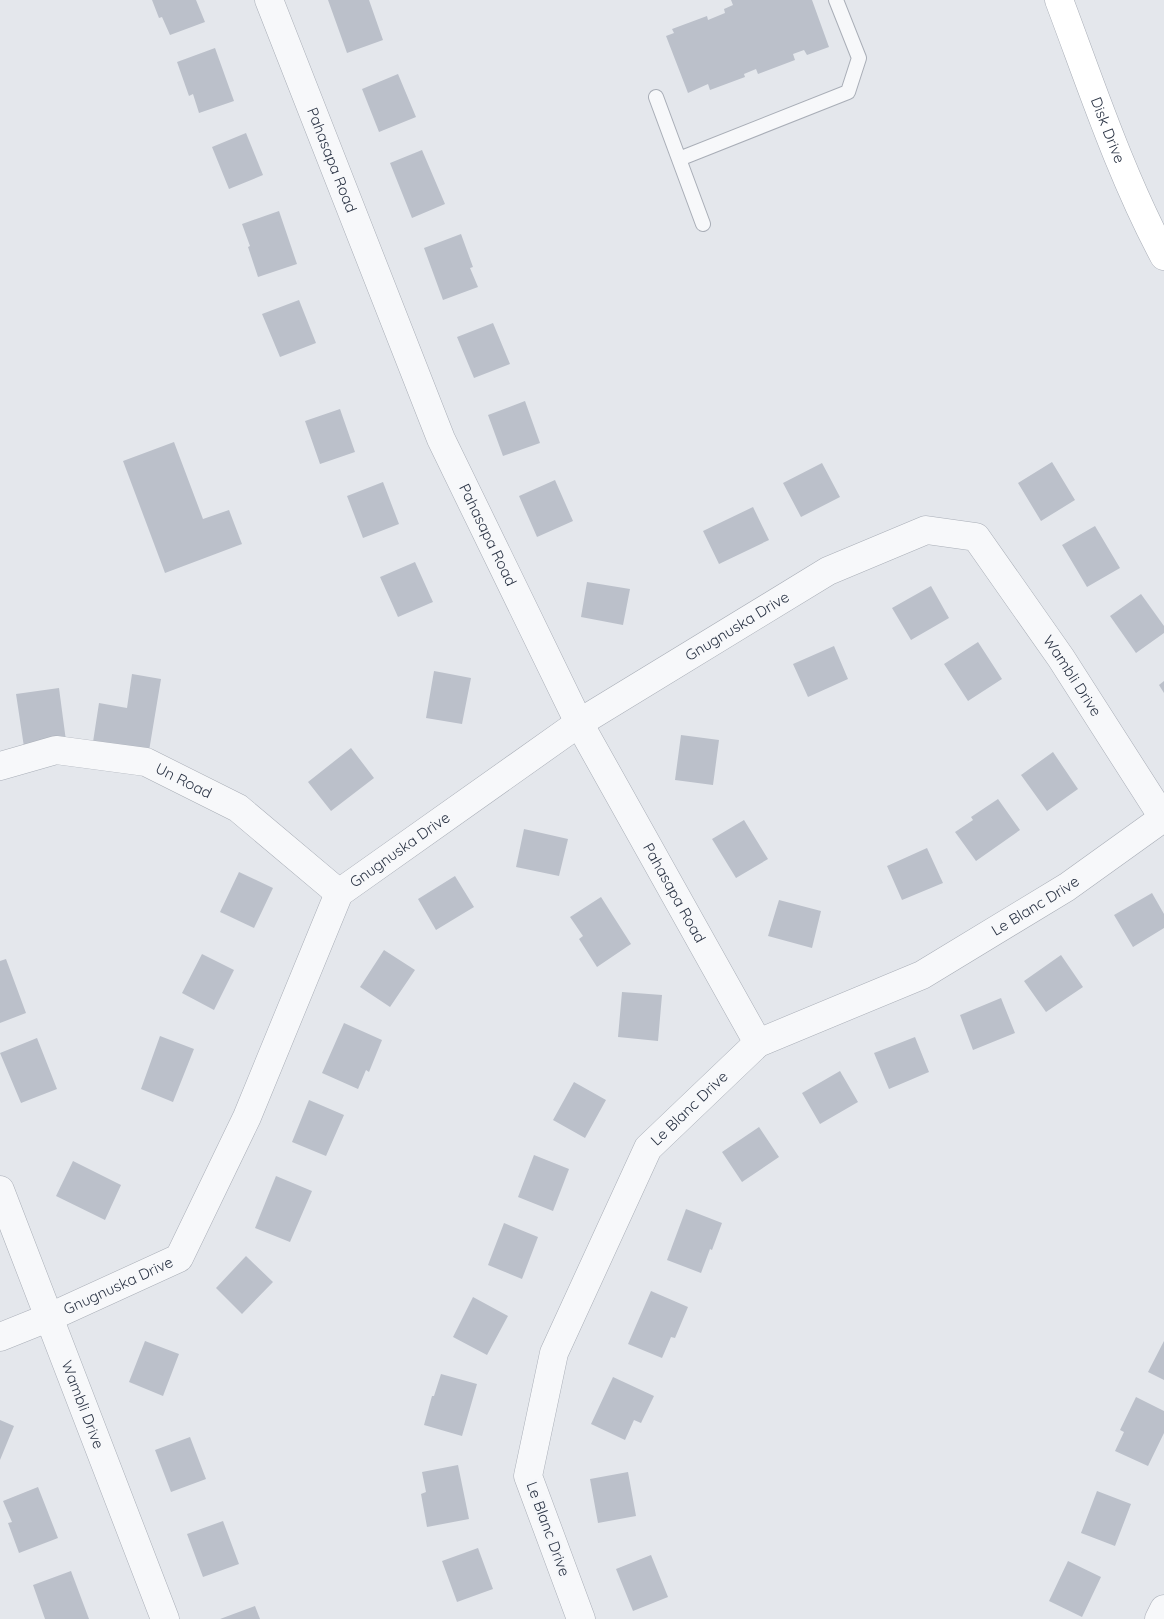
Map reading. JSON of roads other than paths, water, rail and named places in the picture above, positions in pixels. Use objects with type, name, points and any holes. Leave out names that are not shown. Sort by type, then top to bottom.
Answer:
[{"type":"street","name":"Pahasapa Road","points":[[269,0],[440,439],[579,723],[758,1043]]},
{"type":"street","name":"Disk Drive","points":[[1059,0],[1116,150],[1152,234],[1164,256]]},
{"type":"street","name":"Gnugnuska Drive","points":[[0,1337],[50,1317],[179,1258],[247,1117],[339,893],[579,723],[828,571],[926,530],[976,537]]},
{"type":"street","name":"Wambli Drive","points":[[976,537],[1061,658],[1163,818]]},
{"type":"street","name":"Un Road","points":[[0,766],[56,750],[146,762],[238,808],[339,893]]},
{"type":"street","name":"Le Blanc Drive","points":[[580,1619],[528,1476],[554,1353],[648,1148],[758,1043],[922,975],[1067,887],[1163,818]]},
{"type":"street","name":"Wambli Drive","points":[[0,1190],[164,1619]]},
{"type":"street","points":[[1159,1619],[1164,1609]]},
{"type":"lane","points":[[679,159],[848,92],[858,58],[836,0]]},
{"type":"lane","points":[[656,97],[703,224]]}]
